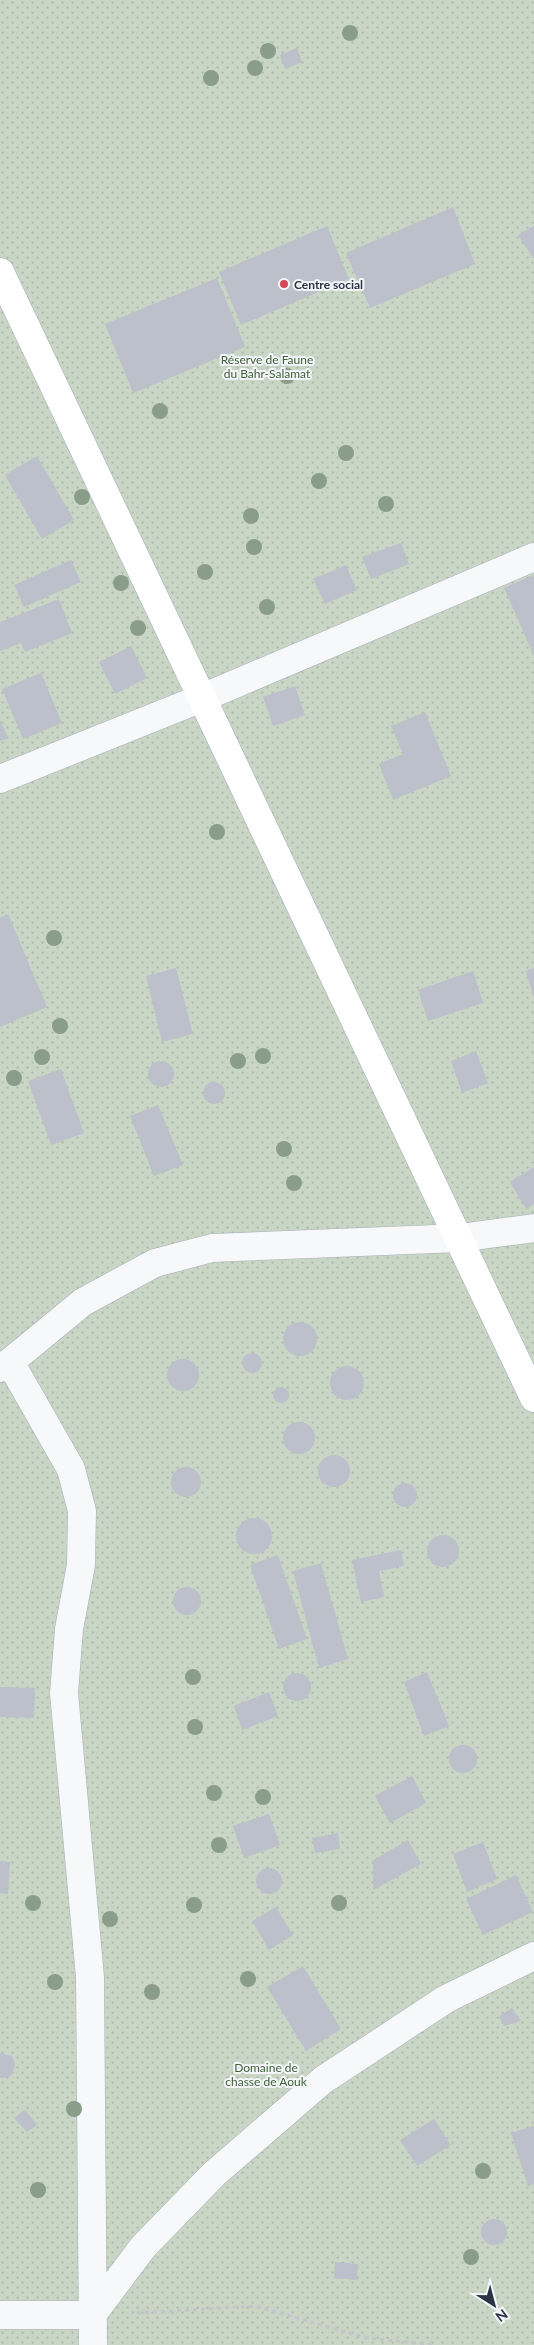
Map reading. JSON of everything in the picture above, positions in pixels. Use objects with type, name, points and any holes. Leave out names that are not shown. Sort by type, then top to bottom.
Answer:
[{"type":"main road","points":[[0,272],[460,1238],[534,1398]]},
{"type":"street","points":[[0,779],[202,698],[534,557]]},
{"type":"street","points":[[93,2345],[90,1977],[64,1693],[69,1629],[82,1565],[82,1511],[71,1469],[5,1365],[83,1302],[155,1263],[212,1248],[460,1238],[534,1228]]},
{"type":"street","points":[[92,2315],[149,2240],[214,2174],[323,2080],[446,1999],[534,1956]]},
{"type":"street","points":[[0,2315],[92,2315]]},
{"type":"path","points":[[92,2315],[256,2306],[366,2338],[435,2345]]},
{"type":"green space","points":[[0,0],[534,0],[534,2345],[0,2345]]},
{"type":"building","points":[[297,48],[302,62],[285,69],[280,55]]},
{"type":"building","points":[[453,207],[475,264],[370,308],[346,253]]},
{"type":"building","points":[[327,226],[349,279],[241,325],[219,272]]},
{"type":"building","points":[[534,226],[534,259],[518,235]]},
{"type":"building","points":[[217,278],[245,347],[133,393],[105,324]]},
{"type":"building","points":[[37,456],[74,520],[42,539],[5,475]]},
{"type":"building","points":[[401,543],[409,564],[371,579],[362,557]]},
{"type":"building","points":[[71,560],[81,582],[24,607],[14,585]]},
{"type":"building","points":[[346,565],[357,590],[325,604],[313,579]]},
{"type":"building","points":[[533,575],[534,578],[534,656],[504,588]]},
{"type":"building","points":[[59,599],[72,633],[25,652],[21,643],[0,651],[0,622]]},
{"type":"building","points":[[131,646],[147,678],[115,694],[99,662]]},
{"type":"building","points":[[41,673],[62,723],[23,739],[2,689]]},
{"type":"building","points":[[295,686],[305,715],[273,726],[263,697]]},
{"type":"building","points":[[425,712],[451,776],[393,800],[379,764],[403,754],[391,726]]},
{"type":"building","points":[[0,720],[8,738],[0,741]]},
{"type":"building","points":[[8,914],[47,1007],[0,1027],[0,918]]},
{"type":"building","points":[[176,968],[193,1034],[162,1042],[146,976]]},
{"type":"building","points":[[534,968],[534,996],[533,996],[526,971]]},
{"type":"building","points":[[473,971],[483,1003],[428,1021],[418,990]]},
{"type":"building","points":[[476,1051],[488,1083],[462,1093],[451,1061]]},
{"type":"building","points":[[161,1061],[170,1065],[174,1074],[170,1083],[161,1087],[152,1083],[148,1074],[152,1065]]},
{"type":"building","points":[[61,1069],[84,1133],[51,1145],[28,1081]]},
{"type":"building","points":[[214,1082],[224,1089],[225,1093],[218,1103],[214,1104],[204,1097],[203,1093],[210,1083]]},
{"type":"building","points":[[158,1105],[183,1165],[154,1176],[130,1116]]},
{"type":"building","points":[[534,1167],[534,1204],[526,1209],[510,1182]]},
{"type":"building","points":[[300,1322],[307,1323],[312,1327],[316,1332],[316,1346],[312,1351],[307,1355],[300,1356],[293,1355],[288,1351],[284,1346],[283,1339],[284,1332],[288,1327],[293,1323]]},
{"type":"building","points":[[252,1353],[259,1356],[262,1363],[259,1370],[252,1373],[245,1370],[242,1363],[245,1356]]},
{"type":"building","points":[[183,1359],[194,1364],[199,1375],[194,1386],[183,1391],[172,1386],[167,1375],[172,1364]]},
{"type":"building","points":[[347,1366],[354,1367],[359,1371],[363,1376],[363,1390],[359,1395],[354,1399],[347,1400],[340,1399],[335,1395],[331,1390],[330,1383],[331,1376],[335,1371],[340,1367]]},
{"type":"building","points":[[281,1387],[287,1389],[289,1395],[287,1401],[281,1403],[275,1401],[273,1395],[275,1389]]},
{"type":"building","points":[[299,1422],[305,1423],[310,1427],[314,1432],[314,1444],[310,1449],[305,1453],[299,1454],[293,1453],[288,1449],[284,1444],[283,1438],[284,1432],[288,1427],[293,1423]]},
{"type":"building","points":[[334,1455],[346,1459],[350,1471],[346,1483],[334,1487],[322,1483],[318,1471],[322,1459]]},
{"type":"building","points":[[186,1467],[192,1468],[200,1476],[200,1488],[192,1496],[186,1497],[180,1496],[172,1488],[171,1482],[172,1476],[180,1468]]},
{"type":"building","points":[[405,1483],[414,1486],[417,1495],[414,1504],[405,1507],[396,1504],[393,1495],[396,1486]]},
{"type":"building","points":[[254,1518],[267,1523],[272,1536],[267,1549],[254,1554],[241,1549],[236,1536],[241,1523]]},
{"type":"building","points":[[443,1535],[455,1539],[459,1551],[455,1563],[443,1567],[431,1563],[427,1551],[431,1539]]},
{"type":"building","points":[[401,1550],[404,1566],[379,1571],[384,1597],[361,1602],[352,1560]]},
{"type":"building","points":[[278,1555],[307,1639],[279,1649],[250,1565]]},
{"type":"building","points":[[321,1563],[348,1659],[319,1668],[293,1571]]},
{"type":"building","points":[[187,1587],[197,1591],[201,1601],[197,1611],[187,1615],[177,1611],[173,1601],[177,1591]]},
{"type":"building","points":[[427,1672],[449,1726],[424,1736],[404,1682]]},
{"type":"building","points":[[297,1673],[307,1677],[311,1687],[307,1697],[297,1701],[287,1697],[283,1687],[287,1677]]},
{"type":"building","points":[[0,1687],[35,1688],[34,1718],[0,1717]]},
{"type":"building","points":[[269,1692],[278,1716],[242,1730],[234,1706]]},
{"type":"building","points":[[463,1745],[473,1749],[477,1759],[473,1769],[463,1773],[453,1769],[449,1759],[453,1749]]},
{"type":"building","points":[[412,1776],[426,1803],[390,1823],[375,1796]]},
{"type":"building","points":[[269,1814],[280,1845],[244,1858],[233,1826]]},
{"type":"building","points":[[338,1833],[340,1849],[315,1853],[312,1838]]},
{"type":"building","points":[[408,1840],[421,1864],[373,1890],[373,1860]]},
{"type":"building","points":[[483,1842],[497,1879],[467,1892],[453,1854]]},
{"type":"building","points":[[0,1861],[10,1862],[8,1894],[0,1893]]},
{"type":"building","points":[[269,1868],[278,1872],[282,1881],[278,1890],[269,1894],[260,1890],[256,1881],[260,1872]]},
{"type":"building","points":[[516,1875],[533,1912],[483,1935],[466,1899]]},
{"type":"building","points":[[276,1907],[293,1935],[269,1950],[252,1921]]},
{"type":"building","points":[[303,1966],[341,2029],[306,2051],[267,1987]]},
{"type":"building","points":[[512,2008],[521,2021],[504,2026],[499,2016]]},
{"type":"building","points":[[0,2053],[12,2056],[15,2064],[11,2076],[0,2078]]},
{"type":"building","points":[[25,2110],[37,2125],[27,2132],[14,2118]]},
{"type":"building","points":[[434,2119],[451,2145],[417,2166],[400,2140]]},
{"type":"building","points":[[534,2126],[534,2184],[528,2186],[511,2133]]},
{"type":"building","points":[[494,2219],[503,2223],[507,2232],[503,2241],[494,2245],[485,2241],[481,2232],[485,2223]]},
{"type":"building","points":[[335,2262],[358,2264],[357,2280],[334,2278]]},
{"type":"place","name":"Centre social","points":[[284,284]]},
{"type":"park label","name":"Réserve de Faune du Bahr-Salamat","points":[[267,366]]},
{"type":"park label","name":"Domaine de chasse de Aouk","points":[[266,2074]]}]
